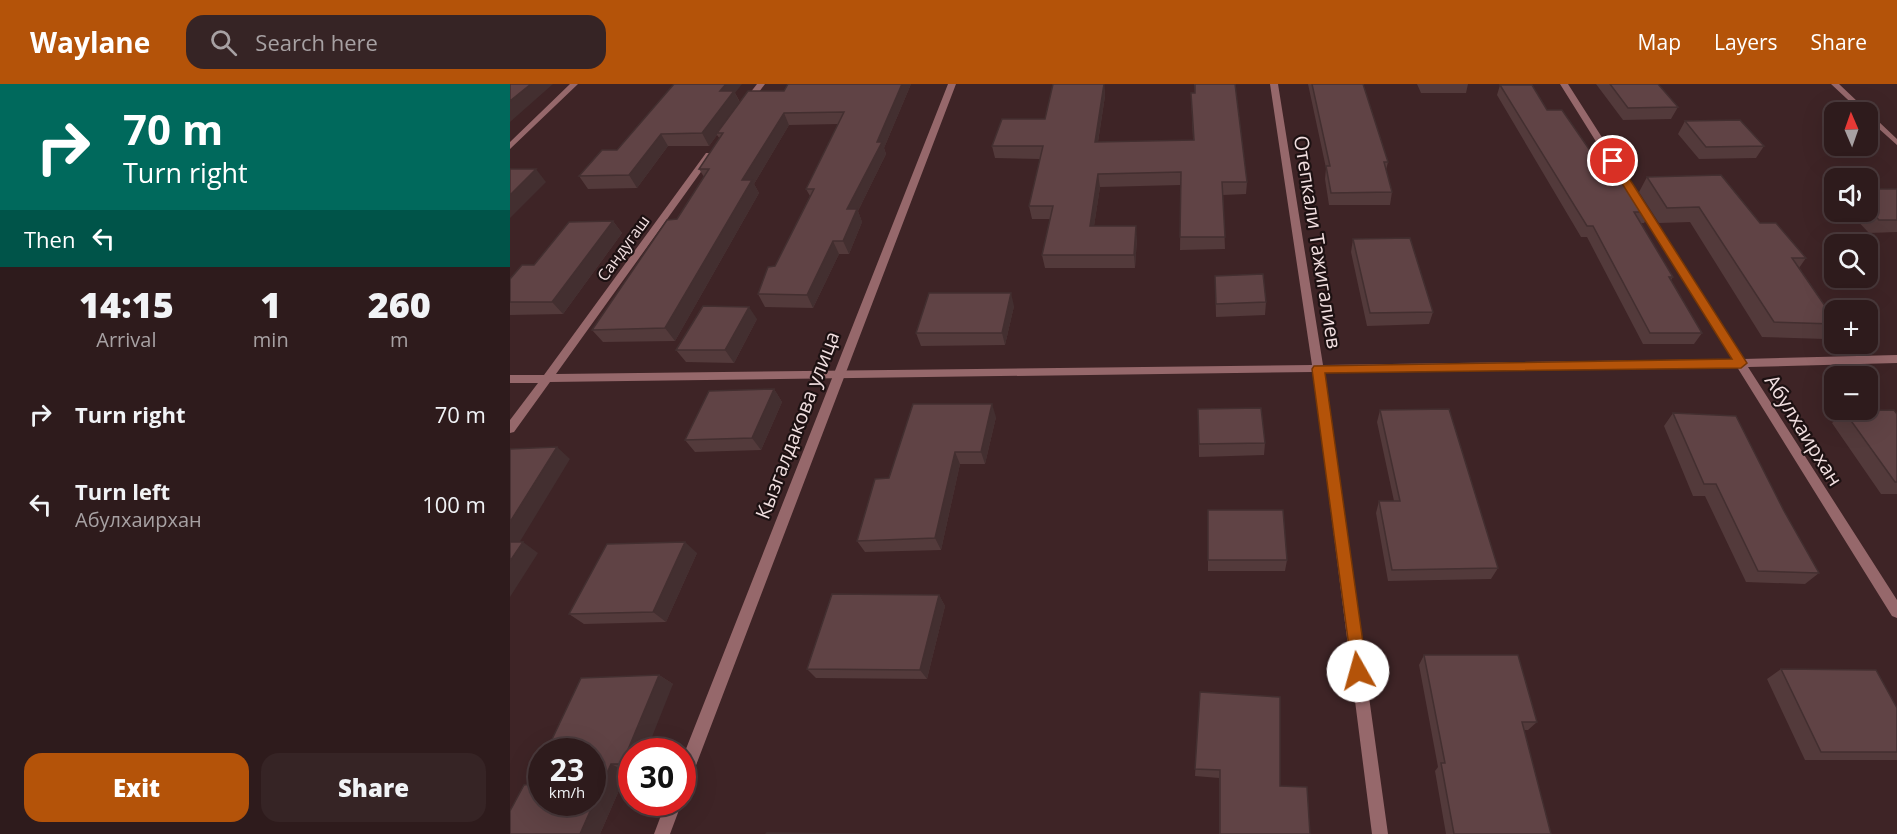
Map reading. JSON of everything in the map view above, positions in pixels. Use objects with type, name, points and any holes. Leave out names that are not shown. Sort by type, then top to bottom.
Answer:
[{"type":"street","points":[[510,147],[574,84]]},
{"type":"street","points":[[740,112],[760,84]]},
{"type":"street","name":"Кызгалдакова улица","points":[[696,745],[952,84]]},
{"type":"street","name":"Отепкали Тажигалиев","points":[[1274,84],[1318,369],[1380,834]]},
{"type":"street","name":"Абулхаирхан","points":[[1564,84],[1897,612]]},
{"type":"street","points":[[1835,84],[1854,102]]},
{"type":"street","points":[[1878,125],[1897,143]]},
{"type":"street","name":"Сандугаш","points":[[510,429],[712,150]]},
{"type":"street","points":[[510,379],[1741,363],[1897,358]]},
{"type":"street","points":[[662,834],[669,816]]},
{"type":"building","points":[[510,84],[531,84],[510,101]]},
{"type":"building","points":[[674,84],[726,84],[720,91],[734,91],[702,133],[661,134],[629,175],[579,176],[602,150],[617,150]]},
{"type":"building","points":[[788,84],[902,84],[877,142],[882,142],[847,209],[857,209],[843,241],[833,241],[807,295],[758,294],[768,267],[775,266],[814,189],[806,189],[844,112],[784,113],[742,180],[752,180],[665,328],[592,330],[667,220],[677,219],[709,169],[699,169],[723,133],[717,133],[748,91],[784,91]]},
{"type":"building","points":[[1053,84],[1104,84],[1095,142],[1194,140],[1191,93],[1195,93],[1195,84],[1235,84],[1247,182],[1222,182],[1225,237],[1180,237],[1181,172],[1098,174],[1090,226],[1136,226],[1134,255],[1042,255],[1053,206],[1029,206],[1043,146],[992,146],[1002,119],[1045,119]]},
{"type":"building","points":[[1312,84],[1363,84],[1388,162],[1384,162],[1392,192],[1331,193],[1326,166],[1330,166]]},
{"type":"building","points":[[1610,84],[1658,84],[1678,107],[1628,108]]},
{"type":"building","points":[[1500,85],[1532,85],[1547,110],[1562,110],[1611,181],[1630,181],[1650,212],[1634,212],[1673,277],[1669,277],[1702,333],[1650,333],[1593,226],[1587,226]]},
{"type":"building","points":[[1740,120],[1764,146],[1706,147],[1685,121]]},
{"type":"building","points":[[510,169],[536,169],[510,195]]},
{"type":"building","points":[[1721,175],[1760,223],[1776,223],[1806,258],[1792,258],[1824,304],[1824,324],[1774,322],[1699,207],[1667,208],[1647,177]]},
{"type":"building","points":[[1878,189],[1897,189],[1897,220],[1879,220]]},
{"type":"building","points":[[613,221],[552,302],[510,302],[510,279],[522,265],[534,265],[569,222]]},
{"type":"building","points":[[1410,238],[1433,312],[1370,313],[1353,239]]},
{"type":"building","points":[[1263,274],[1266,302],[1216,304],[1215,276]]},
{"type":"building","points":[[929,293],[1011,293],[1002,333],[916,333]]},
{"type":"building","points":[[703,306],[749,307],[725,350],[676,350]]},
{"type":"building","points":[[774,389],[752,438],[685,440],[709,391]]},
{"type":"building","points":[[913,404],[992,404],[981,452],[955,452],[935,538],[857,541],[875,479],[889,478]]},
{"type":"building","points":[[1261,408],[1265,443],[1199,444],[1198,409]]},
{"type":"building","points":[[1449,409],[1498,568],[1392,570],[1379,501],[1400,501],[1380,410]]},
{"type":"building","points":[[1878,410],[1894,410],[1897,414],[1897,482],[1850,420],[1878,420]]},
{"type":"building","points":[[1673,413],[1736,416],[1784,511],[1819,573],[1758,571],[1716,484],[1704,484]]},
{"type":"building","points":[[557,447],[510,522],[510,449]]},
{"type":"building","points":[[1208,510],[1283,510],[1287,560],[1208,560]]},
{"type":"building","points":[[510,542],[523,542],[510,561]]},
{"type":"building","points":[[685,542],[653,612],[569,614],[607,544]]},
{"type":"building","points":[[832,594],[939,595],[920,670],[807,669]]},
{"type":"building","points":[[1424,655],[1518,655],[1537,722],[1522,722],[1551,834],[1454,834],[1441,763],[1445,763]]},
{"type":"building","points":[[1781,669],[1876,670],[1897,708],[1897,752],[1821,752]]},
{"type":"building","points":[[659,675],[633,738],[618,738],[618,764],[611,764],[606,775],[606,738],[553,738],[581,678]]},
{"type":"building","points":[[1200,692],[1280,697],[1280,786],[1307,787],[1310,834],[1220,834],[1220,770],[1195,769]]},
{"type":"building","points":[[528,784],[528,816],[588,816],[580,834],[510,834],[510,811],[524,785]]},
{"type":"building","points":[[767,833],[860,834],[766,834]]},
{"type":"route","points":[[1358,671],[1318,369],[1741,363],[1613,161]]}]
